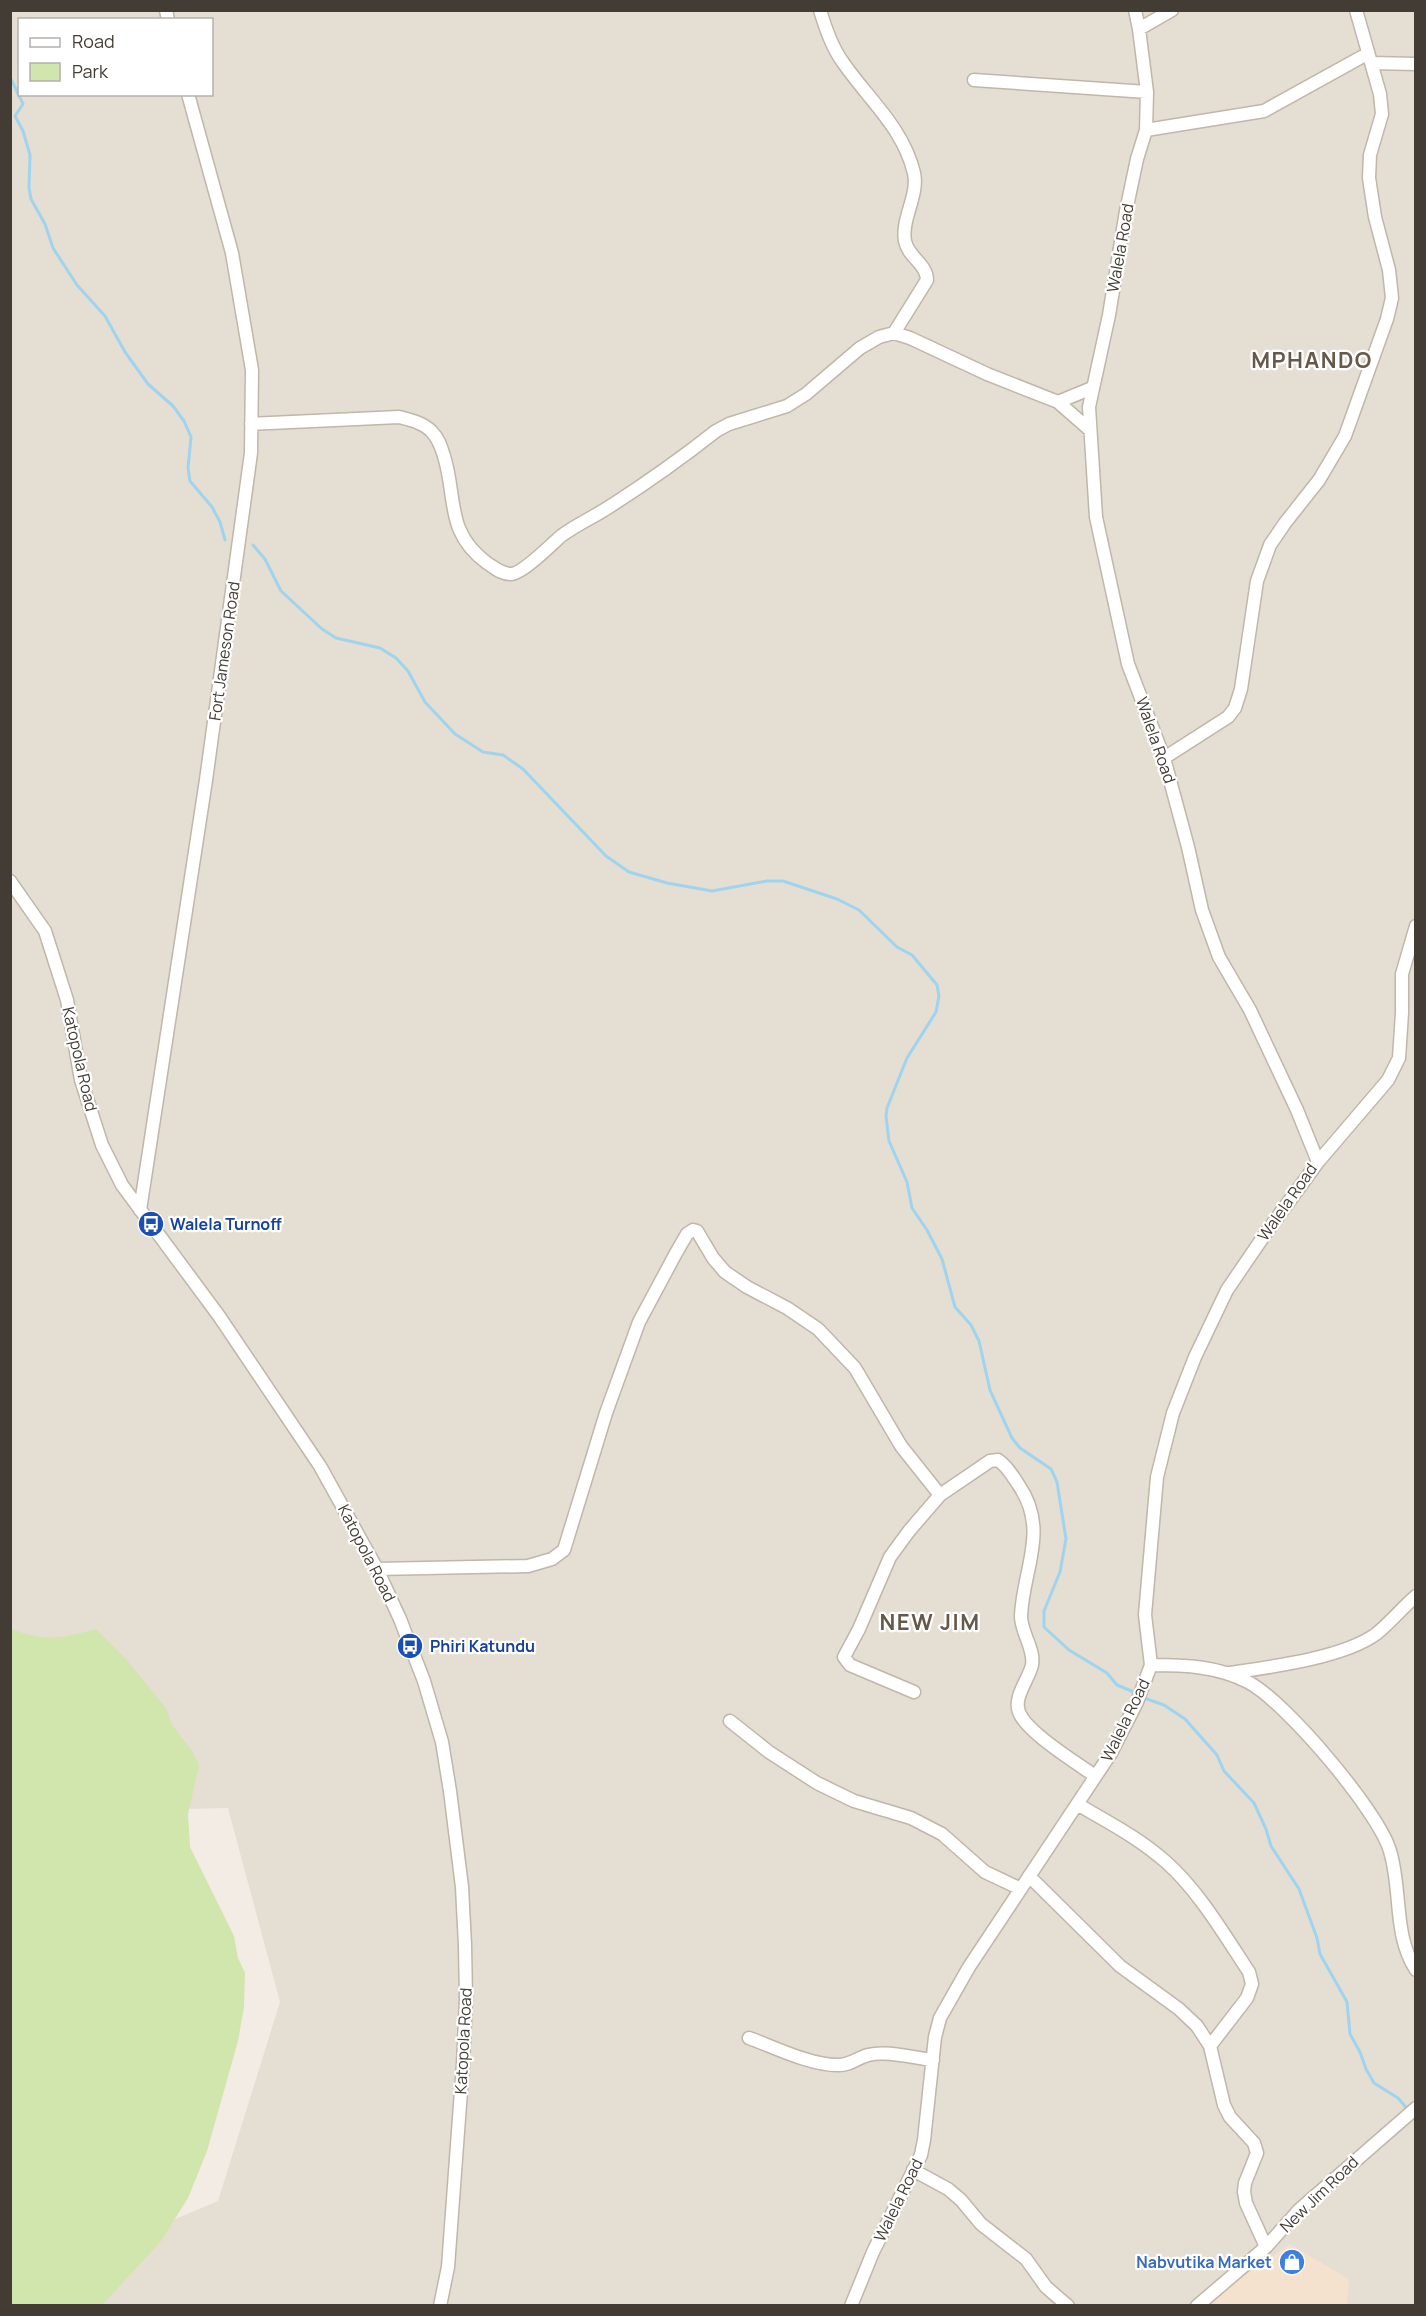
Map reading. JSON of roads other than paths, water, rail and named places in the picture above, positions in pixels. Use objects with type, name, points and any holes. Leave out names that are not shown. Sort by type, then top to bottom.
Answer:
[{"type":"street","points":[[820,10],[841,60],[894,127],[915,175],[904,238],[907,249],[926,271],[927,280],[894,333]]},
{"type":"street","name":"Walela Road","points":[[851,2306],[873,2252],[913,2170],[924,2140],[935,2037],[940,2018],[969,1967],[1111,1753],[1137,1702],[1151,1665],[1145,1615],[1157,1478],[1173,1413],[1194,1357],[1227,1290],[1318,1162],[1298,1110],[1250,1010],[1219,957],[1202,910],[1164,758],[1128,664],[1095,517],[1089,407],[1109,315],[1126,211],[1146,130],[1147,92],[1135,10]]},
{"type":"street","points":[[1139,29],[1172,10]]},
{"type":"street","points":[[1164,758],[1228,717],[1235,708],[1241,688],[1257,581],[1270,545],[1285,522],[1319,480],[1345,436],[1387,319],[1392,298],[1389,270],[1375,217],[1369,178],[1370,155],[1382,114],[1380,94],[1356,10]]},
{"type":"street","points":[[1146,130],[1264,111],[1369,58],[1416,64]]},
{"type":"street","points":[[974,80],[1147,92]]},
{"type":"street","name":"Fort Jameson Road","points":[[140,1210],[206,780],[251,453],[252,370],[232,253],[189,96]]},
{"type":"street","points":[[251,424],[399,417],[420,423],[431,430],[440,442],[449,473],[451,498],[458,526],[465,541],[483,560],[500,572],[513,574],[524,570],[537,556],[568,531],[644,485],[716,431],[729,424],[787,406],[806,394],[860,348],[879,337],[894,333],[1058,402],[1090,430]]},
{"type":"street","points":[[1058,402],[1092,388]]},
{"type":"street","name":"Katopola Road","points":[[10,881],[45,931],[67,1000],[81,1080],[102,1145],[122,1185],[219,1316],[320,1466],[376,1569],[400,1619],[424,1681],[442,1742],[462,1887],[466,1999],[448,2267],[440,2306]]},
{"type":"street","points":[[1318,1162],[1388,1080],[1399,1058],[1402,974],[1416,926]]},
{"type":"street","points":[[376,1569],[528,1566],[552,1559],[564,1550],[606,1413],[639,1322],[687,1234],[693,1230],[697,1231],[713,1258],[725,1272],[818,1329],[855,1368],[901,1446],[940,1495]]},
{"type":"street","points":[[914,1692],[850,1665],[844,1657],[859,1629],[890,1557],[940,1495],[990,1461],[998,1460],[1005,1465],[1028,1498],[1034,1525],[1032,1560],[1021,1617],[1032,1665],[1017,1705],[1019,1713],[1025,1723],[1056,1749],[1095,1776]]},
{"type":"street","points":[[1229,1673],[1294,1663],[1358,1644],[1375,1634],[1416,1596]]},
{"type":"street","points":[[1151,1665],[1192,1665],[1229,1673],[1271,1697],[1295,1721],[1344,1779],[1375,1822],[1390,1850],[1402,1938],[1408,1958],[1416,1970]]},
{"type":"street","points":[[730,1721],[769,1752],[817,1783],[854,1801],[884,1808],[922,1823],[942,1834],[985,1872],[1021,1890]]},
{"type":"street","points":[[1077,1803],[1133,1837],[1167,1863],[1209,1912],[1249,1972],[1252,1984],[1247,1998],[1210,2046]]},
{"type":"street","points":[[1029,1876],[1120,1966],[1179,2009],[1197,2026],[1210,2046],[1224,2105],[1230,2117],[1254,2143],[1257,2153],[1245,2183],[1244,2192],[1246,2203],[1266,2247]]},
{"type":"street","points":[[748,2038],[836,2066],[845,2065],[868,2055],[879,2054],[933,2060]]},
{"type":"street","name":"New Jim Road","points":[[1197,2306],[1266,2247],[1299,2210],[1411,2111]]},
{"type":"street","points":[[913,2170],[948,2189],[961,2200],[981,2224],[1026,2259],[1046,2287],[1068,2306]]},
{"type":"waterway","points":[[10,77],[18,94]]},
{"type":"waterway","points":[[19,96],[23,104],[15,116],[23,131],[30,155],[31,199],[45,224],[53,248],[77,285],[105,316],[125,352],[148,384],[173,406],[184,421],[191,437],[188,468],[190,481],[212,507],[220,522],[225,540]]},
{"type":"waterway","points":[[253,545],[265,559],[281,591],[322,629],[336,638],[380,648],[396,658],[408,671],[425,702],[455,734],[483,752],[503,755],[523,769],[606,856],[629,872],[667,883],[712,891],[767,881],[783,881],[837,899],[859,910],[897,947],[912,955],[937,985],[939,996],[936,1012],[907,1058],[887,1108],[889,1141],[907,1182],[912,1208],[942,1259],[955,1307],[971,1325],[979,1341],[990,1390],[1012,1438],[1020,1448],[1051,1469],[1057,1482],[1066,1539],[1060,1572],[1044,1611],[1044,1627],[1069,1650],[1107,1673],[1117,1685],[1134,1692]]},
{"type":"waterway","points":[[1144,1698],[1164,1705],[1185,1719],[1217,1755],[1224,1771],[1254,1803],[1271,1846],[1299,1889],[1317,1938],[1320,1954],[1347,2002],[1350,2034],[1366,2069],[1374,2083],[1398,2098],[1409,2111]]},
{"type":"place","name":"Walela Turnoff","points":[[151,1224]]},
{"type":"place","name":"Phiri Katundu","points":[[410,1646]]},
{"type":"place","name":"Nabvutika Market","points":[[1292,2262]]},
{"type":"district","name":"MPHANDO","points":[[1312,360]]},
{"type":"district","name":"NEW JIM","points":[[930,1622]]}]
